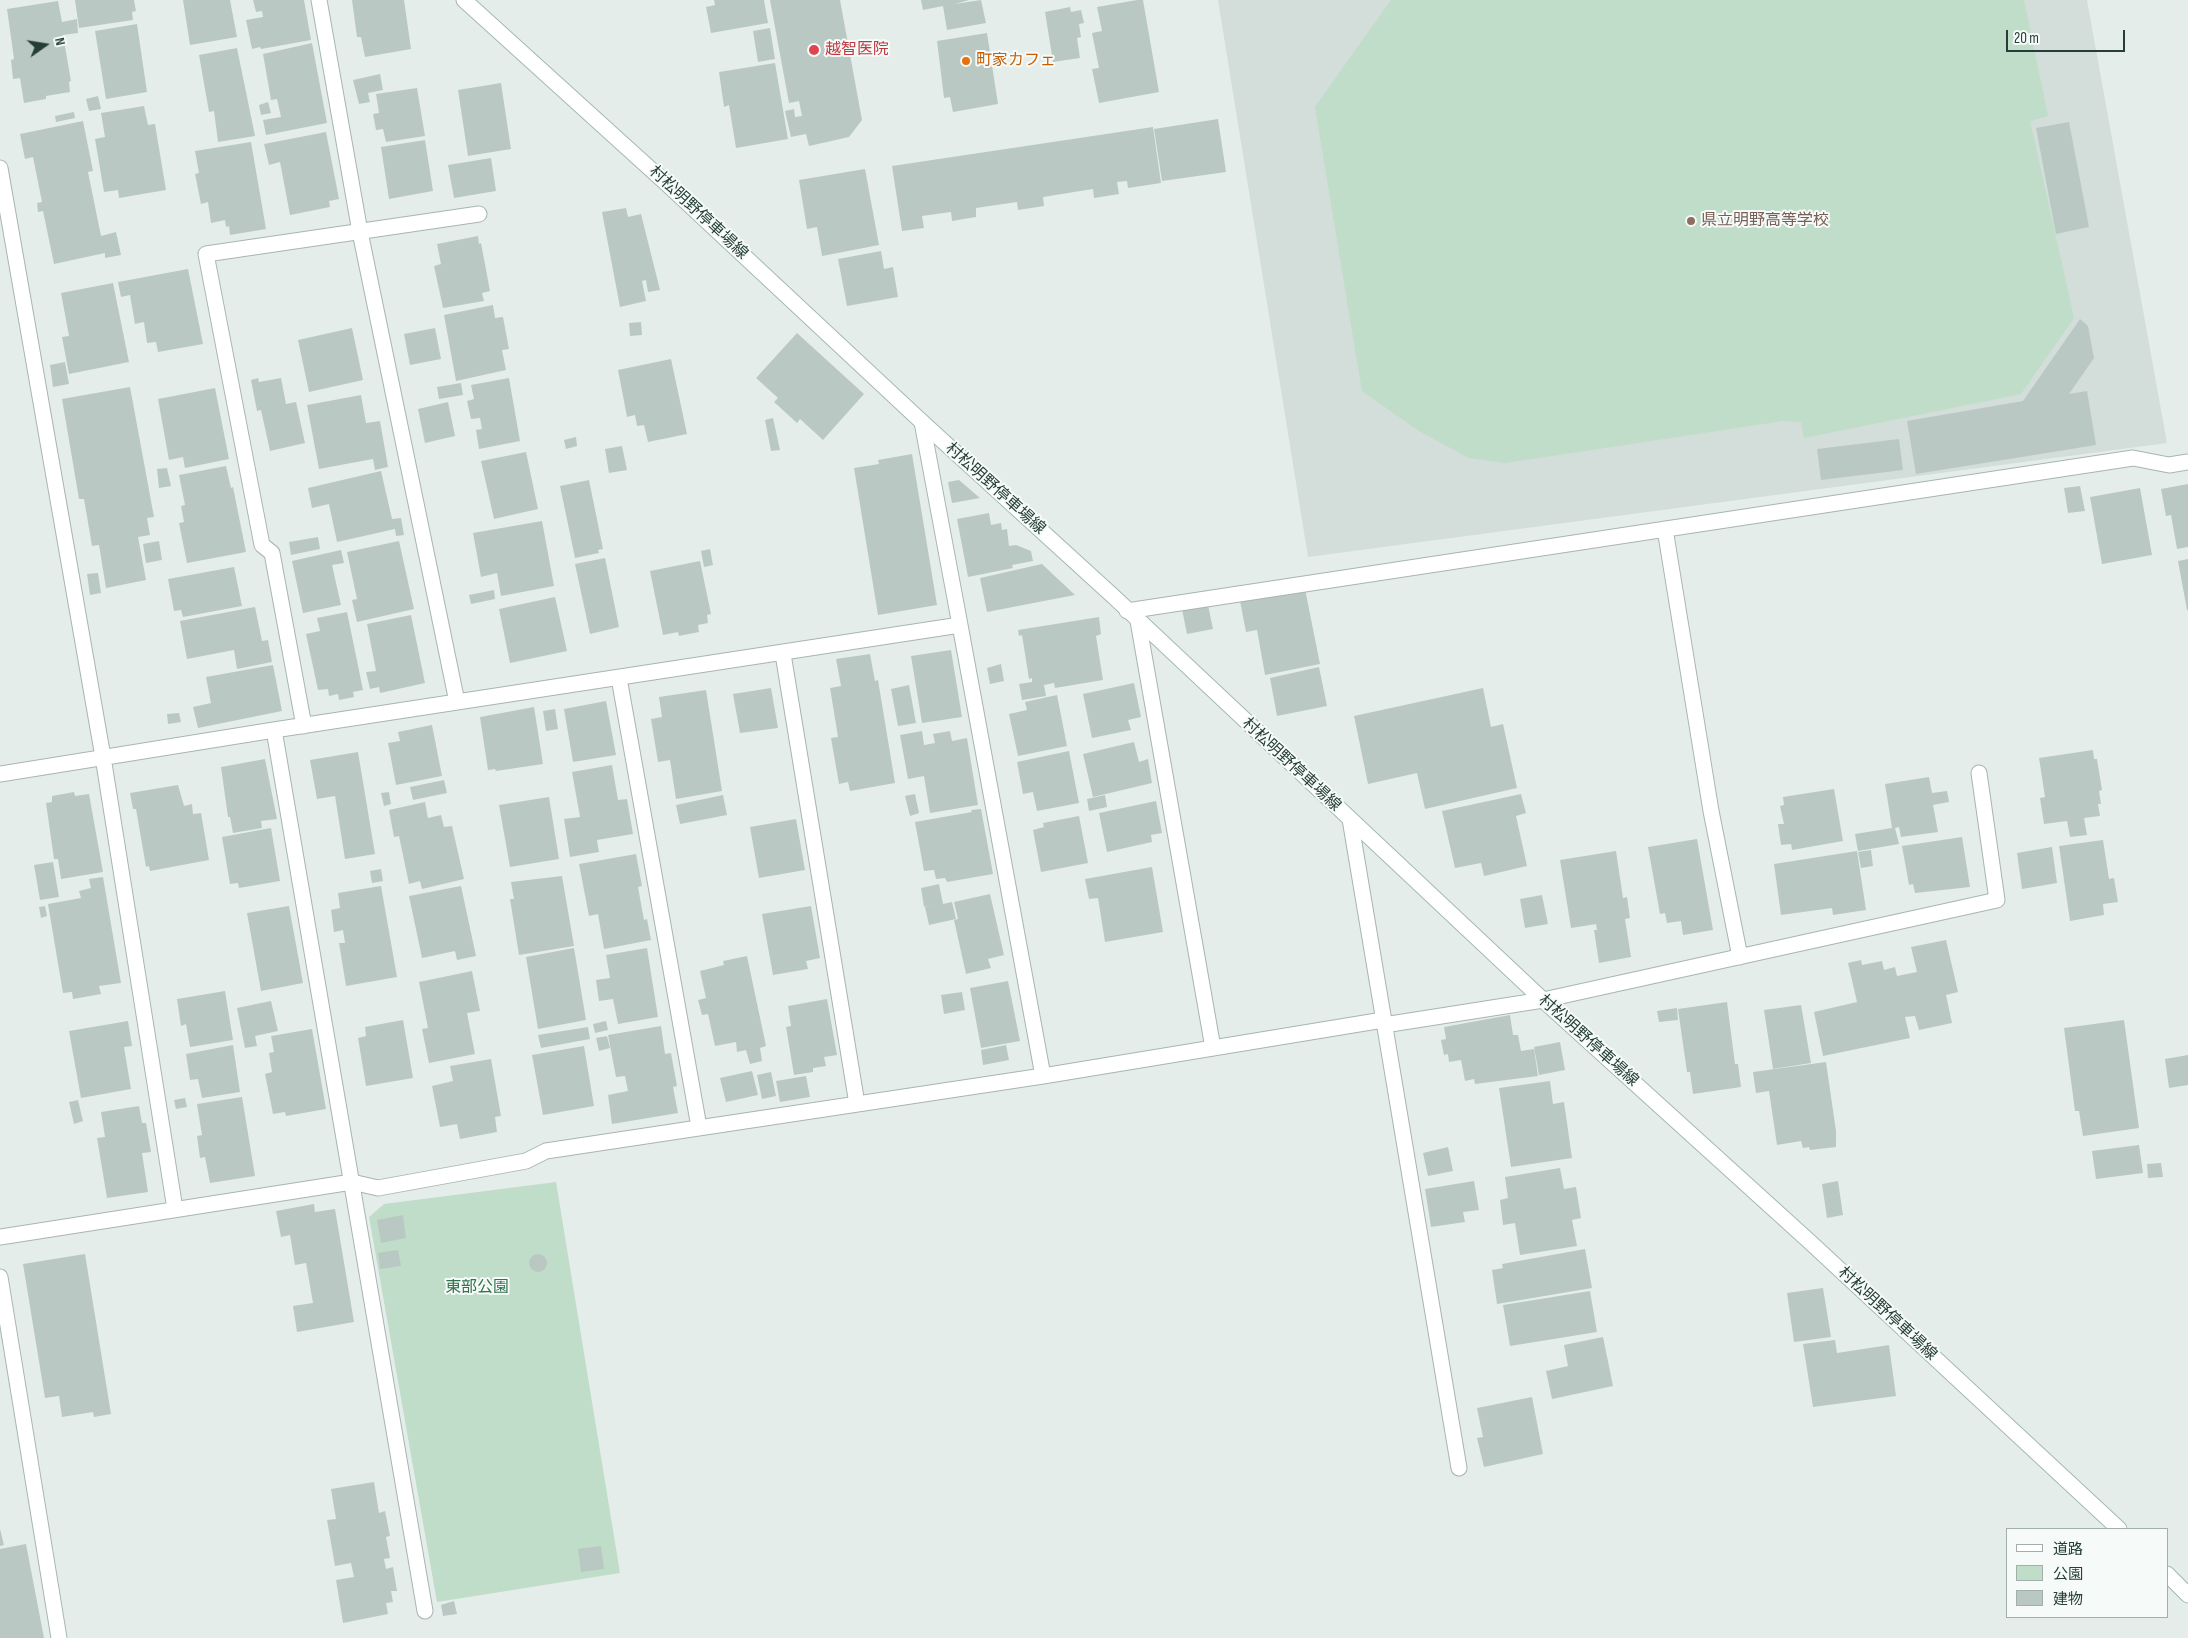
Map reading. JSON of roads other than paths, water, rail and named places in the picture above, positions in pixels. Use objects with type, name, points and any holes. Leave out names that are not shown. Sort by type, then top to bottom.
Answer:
[{"type":"street","points":[[319,0],[360,232],[457,702]]},
{"type":"street","name":"村松明野停車場線","points":[[464,0],[667,184],[922,422],[1114,597],[1542,1000],[1810,1242],[2118,1528]]},
{"type":"street","points":[[0,168],[103,757],[175,1209]]},
{"type":"street","points":[[304,726],[272,553],[262,544],[206,254],[479,214]]},
{"type":"street","points":[[922,422],[1043,1076]]},
{"type":"street","points":[[1213,1048],[1132,616],[1665,529],[2133,458],[2168,465],[2188,462]]},
{"type":"street","points":[[1665,529],[1711,811],[1740,957]]},
{"type":"street","points":[[0,774],[274,730],[783,654],[960,625]]},
{"type":"street","points":[[783,654],[857,1104]]},
{"type":"street","points":[[619,678],[699,1127]]},
{"type":"street","points":[[274,730],[425,1612]]},
{"type":"street","points":[[0,1237],[352,1182],[378,1188],[526,1160],[546,1151],[1043,1076],[1213,1048],[1542,1000],[1996,900],[1979,773]]},
{"type":"street","points":[[1350,820],[1459,1468]]},
{"type":"street","points":[[0,1277],[59,1638]]},
{"type":"street","points":[[2168,1575],[2188,1594]]},
{"type":"place","name":"越智医院","points":[[814,50]]},
{"type":"place","name":"町家カフェ","points":[[966,61]]},
{"type":"place","name":"県立明野高等学校","points":[[1691,221]]},
{"type":"park label","name":"東部公園","points":[[477,1288]]}]
